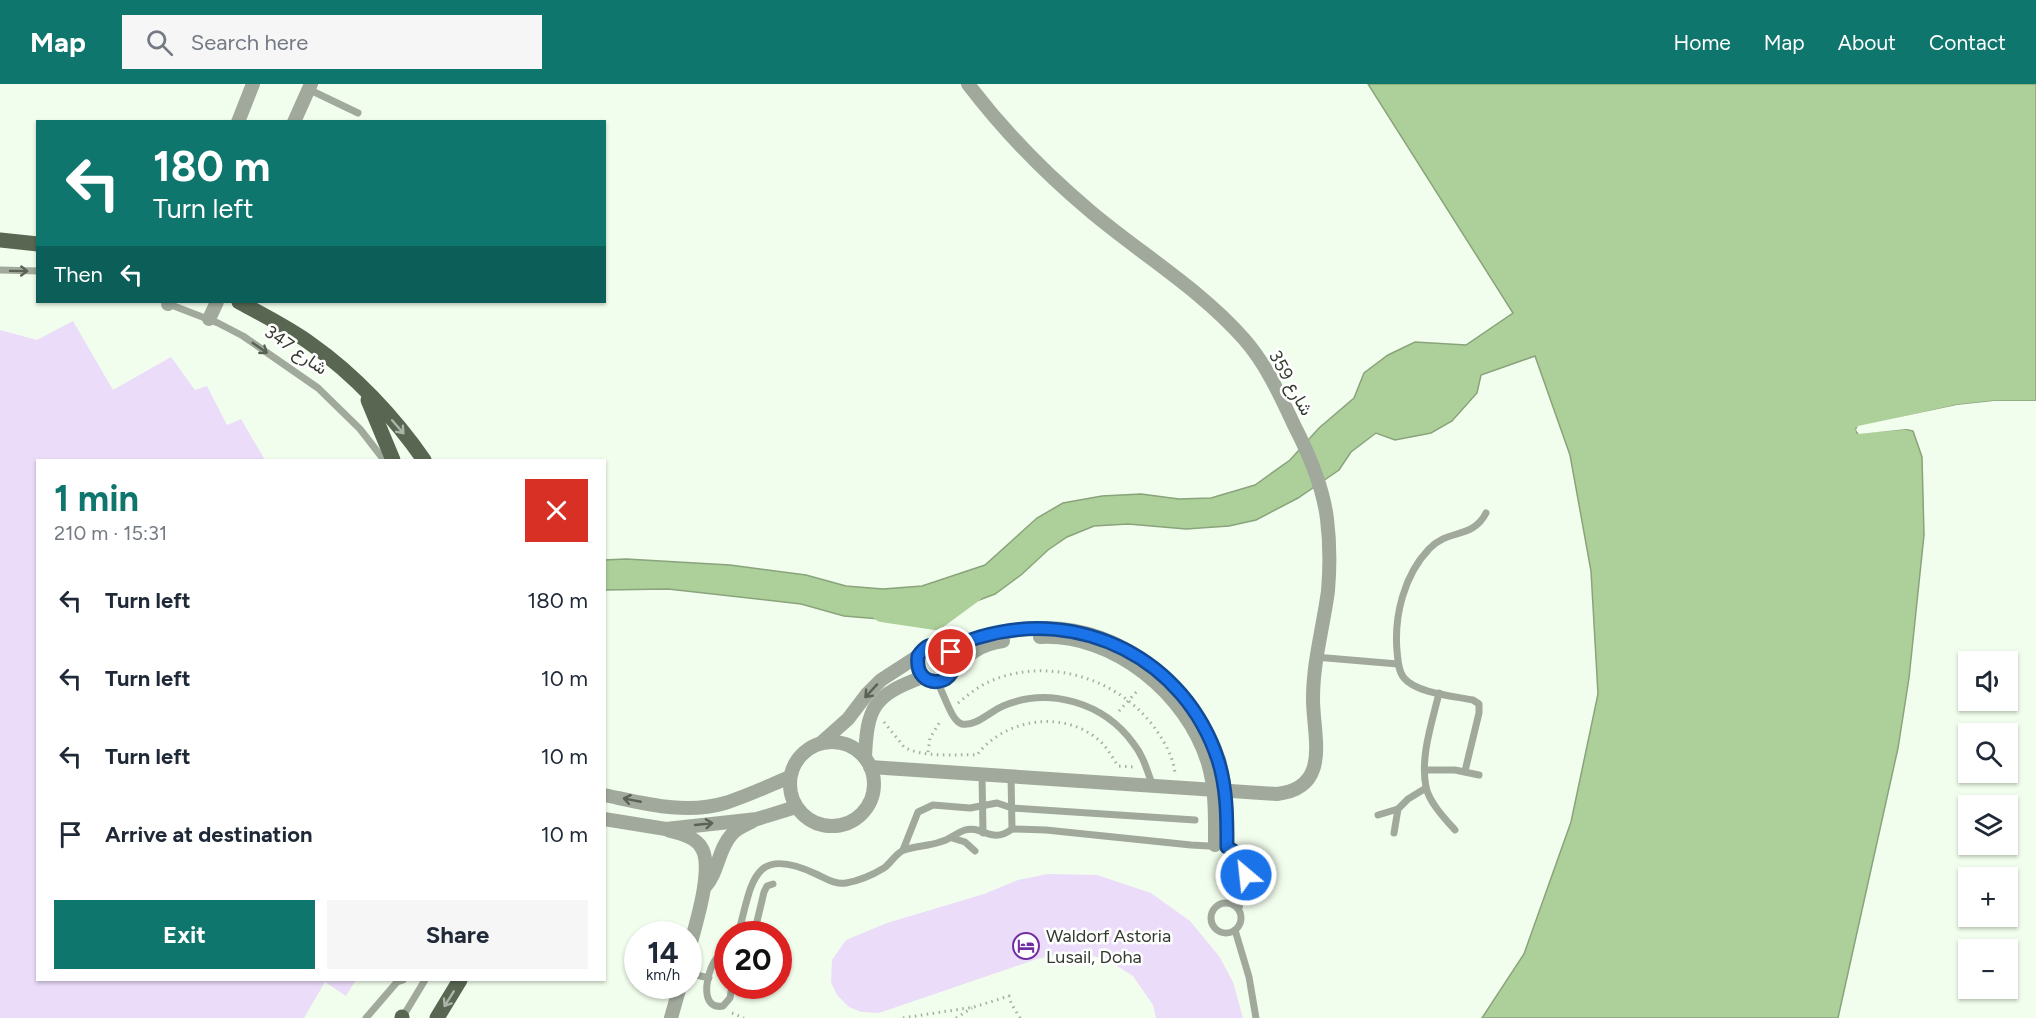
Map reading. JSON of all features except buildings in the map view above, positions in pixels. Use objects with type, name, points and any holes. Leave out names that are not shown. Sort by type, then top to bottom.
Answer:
[{"type":"main road","points":[[0,240],[36,244]]},
{"type":"main road","name":"شارع 347","points":[[241,303],[309,342],[331,359],[364,389],[423,459]]},
{"type":"main road","points":[[364,389],[393,459]]},
{"type":"main road","points":[[437,1018],[459,981]]},
{"type":"street","points":[[239,120],[252,84]]},
{"type":"street","name":"شارع 359","points":[[968,84],[993,117],[1090,211],[1160,265],[1220,315],[1245,340],[1265,368],[1316,474],[1326,516],[1330,554],[1328,591],[1315,657],[1313,701],[1317,757],[1313,771],[1304,784],[1290,793],[1277,794],[1152,784]]},
{"type":"street","points":[[295,120],[310,87]]},
{"type":"street","points":[[209,319],[217,303]]},
{"type":"street","points":[[946,647],[989,634],[1045,628],[1065,629],[1118,645],[1147,663],[1174,686],[1191,706],[1206,729],[1219,761],[1224,786],[1221,846]]},
{"type":"street","points":[[918,656],[918,671],[929,681],[937,682],[950,675],[967,655],[992,643],[1044,637],[1083,643],[1114,654],[1140,670],[1180,708],[1197,734],[1213,785],[1221,846]]},
{"type":"street","points":[[923,677],[892,689],[880,699],[872,712],[867,729],[868,763],[874,784],[870,802],[859,816],[843,824],[826,826],[809,819],[796,807],[790,788],[790,777],[797,759],[848,719],[881,680],[918,656],[923,649],[938,644],[946,647],[954,658],[954,669]]},
{"type":"street","points":[[821,742],[841,742],[858,751],[868,763],[981,774],[1152,784]]},
{"type":"street","points":[[606,795],[666,807],[699,807],[723,803],[790,777]]},
{"type":"street","points":[[705,887],[713,878],[726,841],[734,832],[758,819],[796,807]]},
{"type":"street","points":[[606,819],[666,829],[693,838],[701,846],[705,855],[705,887],[696,921]]},
{"type":"street","points":[[666,829],[758,819]]},
{"type":"street","points":[[670,1018],[676,999]]},
{"type":"lane","points":[[310,87],[358,113]]},
{"type":"lane","points":[[0,270],[36,271]]},
{"type":"lane","name":"شارع 347","points":[[169,303],[243,336],[318,388],[360,429],[383,459]]},
{"type":"lane","points":[[1465,771],[1479,713],[1479,704],[1473,700],[1416,687],[1403,678],[1398,664],[1395,632],[1401,602],[1414,570],[1430,548],[1446,538],[1473,529],[1480,524],[1486,513]]},
{"type":"lane","points":[[1315,657],[1398,664]]},
{"type":"lane","points":[[937,682],[944,691],[954,720],[962,724],[969,724],[1003,705],[1017,701],[1047,697],[1089,707],[1112,720],[1134,744],[1147,768],[1152,784]]},
{"type":"lane","points":[[1438,693],[1426,748],[1426,788],[1434,803],[1455,830]]},
{"type":"lane","points":[[1425,770],[1465,771],[1479,775]]},
{"type":"lane","points":[[981,774],[983,833]]},
{"type":"lane","points":[[1011,775],[1012,829]]},
{"type":"lane","points":[[1378,815],[1398,809],[1408,799],[1426,788]]},
{"type":"lane","points":[[742,921],[757,872],[776,864],[793,864],[834,883],[844,884],[885,867],[903,850],[918,812],[933,805],[970,808],[998,803],[1012,808],[1195,820]]},
{"type":"lane","points":[[1394,833],[1398,809]]},
{"type":"lane","points":[[903,850],[930,845],[971,829],[996,836],[1012,829],[1046,830],[1221,846],[1240,854],[1245,866],[1245,885],[1239,908],[1241,920],[1235,930],[1230,933],[1218,931],[1211,921],[1211,915],[1217,905],[1228,902],[1239,908]]},
{"type":"lane","points":[[952,837],[965,842],[975,851]]},
{"type":"lane","points":[[757,921],[764,892],[767,886],[773,884]]},
{"type":"lane","points":[[1235,930],[1249,976],[1256,1018]]},
{"type":"lane","points":[[714,960],[706,997],[712,1005],[718,1007],[727,1003],[728,999]]},
{"type":"lane","points":[[702,976],[709,978]]},
{"type":"lane","points":[[366,1018],[400,981]]},
{"type":"lane","points":[[402,1018],[424,981]]},
{"type":"path","points":[[1112,720],[1140,688]]},
{"type":"path","points":[[872,712],[886,724],[903,747],[915,751],[977,755],[994,738],[1013,728],[1025,724],[1055,722],[1071,725],[1093,735],[1102,743],[1118,766],[1182,770]]},
{"type":"path","points":[[903,1018],[974,1007],[1009,996],[1020,1018]]},
{"type":"path","points":[[956,1018],[974,1007]]},
{"type":"shaded area","points":[[1368,84],[2036,84],[2036,401],[1994,401],[1957,405],[1856,428],[1857,433],[1906,429],[1913,431],[1922,457],[1924,535],[1909,678],[1898,748],[1838,1018],[1482,1018],[1524,954],[1571,822],[1598,694],[1591,571],[1570,455],[1535,356],[1481,375],[1477,393],[1452,421],[1431,433],[1395,440],[1376,433],[1351,452],[1339,470],[1298,498],[1256,520],[1229,526],[1186,529],[1128,524],[1094,526],[1067,537],[1048,550],[1021,575],[995,594],[966,605],[880,619],[844,616],[801,604],[668,589],[606,590],[606,560],[626,559],[730,565],[806,575],[846,586],[883,589],[922,586],[985,565],[1037,518],[1063,503],[1102,496],[1141,494],[1179,499],[1211,498],[1255,485],[1290,460],[1319,428],[1354,398],[1364,373],[1388,355],[1415,342],[1466,345],[1513,313]]},
{"type":"pier","points":[[1994,401],[2036,401],[2036,404],[1994,404],[1957,408],[1859,430],[1908,426],[1916,430],[1859,434],[1856,430],[1858,426],[1957,405]]},
{"type":"waterway","points":[[882,612],[936,620],[974,592]]},
{"type":"place","name":"Waldorf Astoria Lusail, Doha","points":[[1026,946]]},
{"type":"route","points":[[951,652],[955,663],[954,669],[944,680],[929,681],[918,671],[918,656],[930,645],[938,644],[946,647],[989,634],[1045,628],[1083,633],[1118,645],[1147,663],[1174,686],[1206,729],[1219,761],[1224,786],[1227,847],[1240,854],[1246,875]]}]
